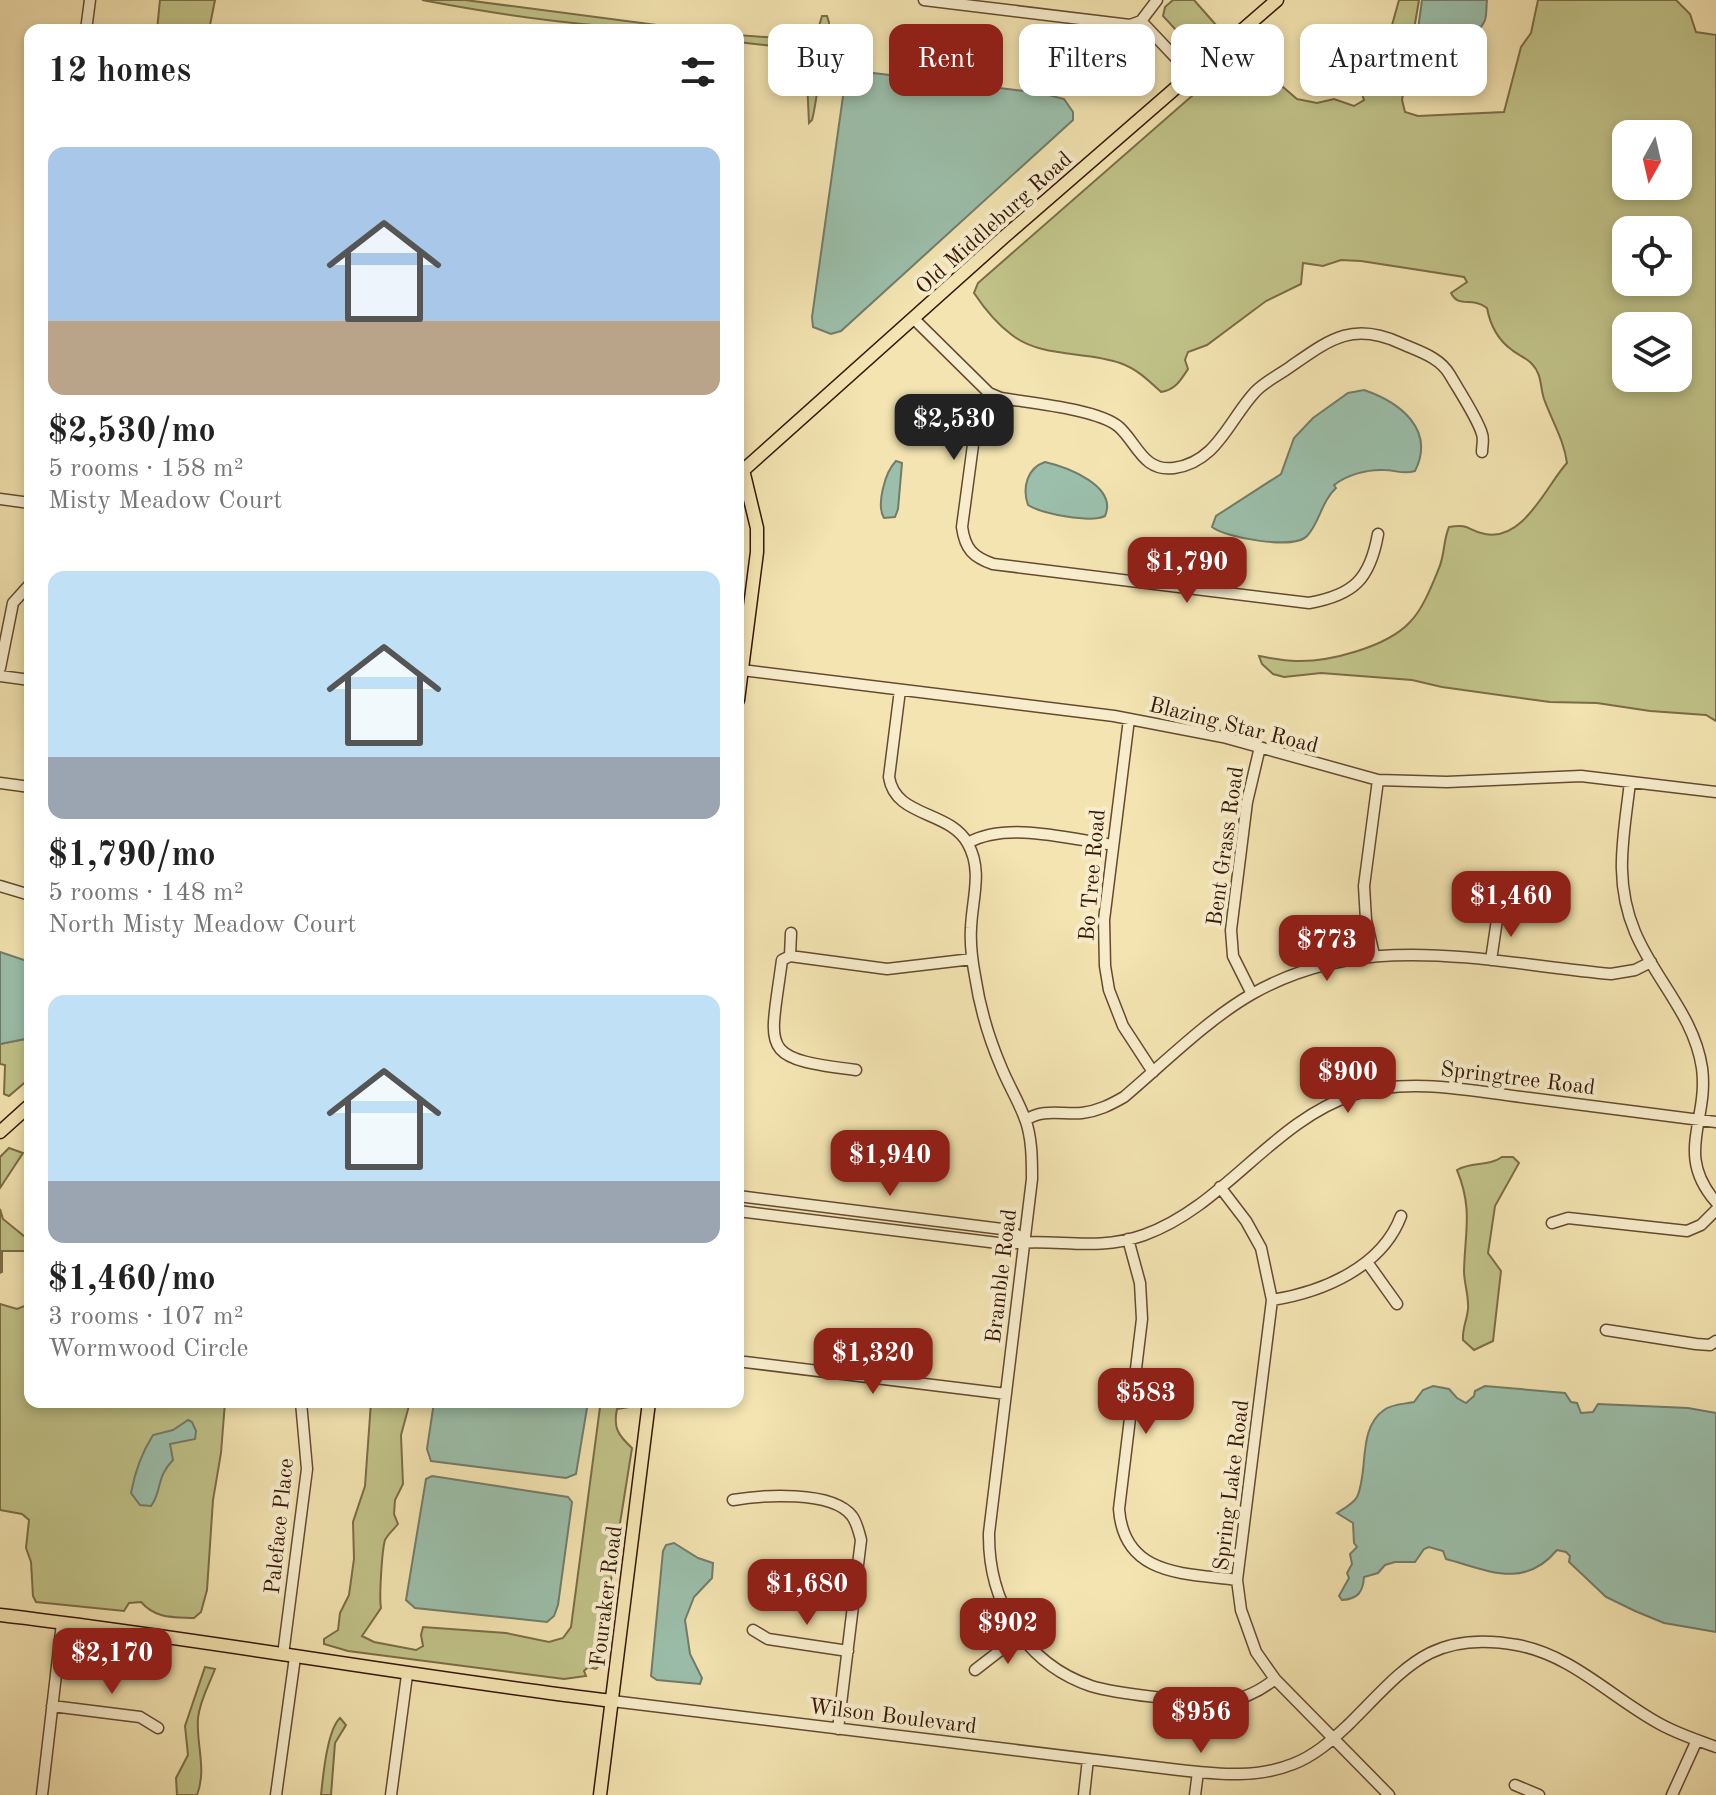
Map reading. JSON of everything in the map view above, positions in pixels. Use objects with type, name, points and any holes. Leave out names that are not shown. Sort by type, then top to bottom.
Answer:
[{"type":"main road","name":"Old Middleburg Road","points":[[1249,24],[1277,0]]},
{"type":"main road","name":"Old Middleburg Road","points":[[744,469],[1171,91]]},
{"type":"main road","points":[[744,481],[755,515],[757,552],[744,654]]},
{"type":"main road","points":[[0,1132],[24,1110]]},
{"type":"main road","name":"Fouraker Road","points":[[600,1795],[648,1408]]},
{"type":"main road","name":"Wilson Boulevard","points":[[0,1615],[194,1639],[407,1675],[612,1701]]},
{"type":"street","points":[[87,24],[90,0]]},
{"type":"street","points":[[924,0],[1130,25],[1141,21],[1157,0]]},
{"type":"street","points":[[1141,21],[1171,53]]},
{"type":"street","points":[[914,319],[989,393],[1104,418],[1120,428],[1144,458],[1169,469],[1196,461],[1213,450],[1257,390],[1325,343],[1343,334],[1369,332],[1386,336],[1432,357],[1447,370],[1483,434],[1482,452]]},
{"type":"street","points":[[989,393],[977,415],[962,527],[969,552],[993,564],[1309,603],[1329,599],[1357,583],[1373,560],[1378,534]]},
{"type":"street","points":[[0,499],[24,502]]},
{"type":"street","points":[[0,668],[13,603],[24,591]]},
{"type":"street","name":"Blazing Star Road","points":[[744,670],[1129,719],[1197,731],[1378,780],[1447,782],[1549,775],[1581,776],[1716,792]]},
{"type":"street","points":[[0,676],[24,679]]},
{"type":"street","points":[[900,690],[889,777],[890,786],[900,801],[951,825],[968,843],[979,837],[1009,832],[1113,845]]},
{"type":"street","name":"Bo Tree Road","points":[[1129,719],[1104,920],[1105,966],[1109,990],[1123,1026],[1153,1072]]},
{"type":"street","name":"Bent Grass Road","points":[[1252,994],[1233,956],[1231,930],[1247,802],[1260,747]]},
{"type":"street","points":[[1374,955],[1366,920],[1364,886],[1378,780]]},
{"type":"street","points":[[1630,782],[1620,861],[1621,877],[1635,933],[1697,1044],[1703,1091],[1694,1164],[1706,1191],[1716,1202]]},
{"type":"street","points":[[0,783],[24,786]]},
{"type":"street","name":"Bramble Road","points":[[968,843],[977,876],[971,924],[972,959],[980,1009],[991,1043],[1026,1120],[1032,1179],[989,1549],[1000,1599],[1019,1636],[1049,1663],[1086,1684],[1115,1692],[1213,1703],[1242,1699],[1275,1679]]},
{"type":"street","points":[[0,886],[24,893]]},
{"type":"street","points":[[1491,960],[1498,913]]},
{"type":"street","points":[[790,956],[791,933]]},
{"type":"street","points":[[1026,1120],[1051,1112],[1075,1113],[1101,1109],[1124,1097],[1252,994],[1310,970],[1374,955],[1435,953],[1611,974],[1635,970],[1651,962]]},
{"type":"street","points":[[856,1070],[807,1064],[789,1058],[777,1047],[773,1028],[782,960],[790,956],[887,969],[972,959]]},
{"type":"street","name":"Springtree Road","points":[[744,1212],[1006,1244],[1025,1241],[1088,1246],[1128,1239],[1168,1224],[1220,1187],[1302,1120],[1345,1098],[1373,1090],[1443,1087],[1716,1122]]},
{"type":"street","name":"Spring Lake Road","points":[[1220,1187],[1246,1221],[1261,1248],[1272,1300],[1237,1580],[1241,1610],[1256,1652],[1275,1679],[1389,1795]]},
{"type":"street","name":"Springtree Road","points":[[744,1197],[1010,1230],[1025,1241]]},
{"type":"street","points":[[1552,1223],[1568,1218],[1680,1231],[1701,1225],[1716,1210]]},
{"type":"street","points":[[1272,1300],[1311,1291],[1367,1262],[1395,1234],[1401,1216]]},
{"type":"street","points":[[1128,1239],[1140,1283],[1142,1319],[1119,1509],[1122,1525],[1134,1549],[1152,1566],[1237,1580]]},
{"type":"street","points":[[1367,1262],[1397,1304]]},
{"type":"street","points":[[1606,1330],[1696,1344],[1710,1345],[1716,1341]]},
{"type":"street","points":[[745,1362],[1006,1394]]},
{"type":"street","name":"Paleface Place","points":[[276,1795],[307,1469],[302,1408]]},
{"type":"street","points":[[733,1500],[760,1496],[795,1497],[837,1504],[851,1515],[861,1540],[838,1729]]},
{"type":"street","points":[[42,1795],[62,1623]]},
{"type":"street","points":[[753,1630],[768,1639],[848,1651]]},
{"type":"street","points":[[975,1670],[1019,1636]]},
{"type":"street","name":"Wilson Boulevard","points":[[612,1701],[1198,1772],[1247,1775],[1276,1770],[1304,1759],[1335,1738],[1419,1657],[1443,1646],[1480,1641],[1520,1645],[1553,1656],[1659,1723],[1716,1747]]},
{"type":"street","points":[[391,1795],[407,1675]]},
{"type":"street","points":[[52,1706],[140,1717],[158,1728]]},
{"type":"street","points":[[1672,1795],[1697,1740]]},
{"type":"street","points":[[1084,1795],[1088,1759]]},
{"type":"street","points":[[1195,1795],[1198,1772]]},
{"type":"street","points":[[1515,1785],[1539,1795]]},
{"type":"green space","points":[[160,0],[215,0],[210,24],[158,24]]},
{"type":"green space","points":[[422,0],[465,0],[649,24],[587,24]]},
{"type":"green space","points":[[1173,0],[1194,0],[1215,24],[1171,25],[1163,16],[1165,7]]},
{"type":"green space","points":[[1399,0],[1419,0],[1415,24],[1392,24]]},
{"type":"green space","points":[[1538,0],[1676,0],[1690,14],[1696,32],[1716,35],[1716,721],[1706,715],[1597,703],[1550,702],[1412,680],[1321,673],[1284,677],[1273,674],[1262,664],[1259,656],[1309,661],[1341,656],[1373,646],[1400,631],[1415,617],[1427,596],[1441,563],[1449,527],[1465,527],[1485,534],[1499,534],[1511,529],[1523,521],[1567,463],[1535,368],[1499,337],[1487,308],[1462,302],[1451,293],[1467,282],[1464,277],[1361,261],[1341,260],[1323,266],[1303,263],[1301,284],[1266,301],[1207,345],[1188,352],[1185,360],[1188,369],[1183,377],[1174,387],[1161,392],[1147,379],[1120,363],[1050,351],[1024,342],[996,321],[974,293],[978,283],[1192,96],[1284,96],[1284,88],[1297,99],[1317,103],[1334,99],[1354,106],[1364,100],[1363,96],[1403,96],[1405,112],[1418,116],[1504,112],[1521,47],[1531,33]]},
{"type":"green space","points":[[822,16],[827,16],[829,23],[820,24]]},
{"type":"green space","points":[[744,35],[768,37],[768,45],[744,43]]},
{"type":"green space","points":[[808,96],[816,96],[812,120],[809,123]]},
{"type":"green space","points":[[24,1039],[24,1083],[9,1096],[4,1094],[5,1065],[0,1064],[0,1044]]},
{"type":"green space","points":[[9,1148],[23,1153],[0,1188],[0,1157]]},
{"type":"green space","points":[[1502,1157],[1513,1157],[1519,1163],[1495,1206],[1488,1253],[1501,1271],[1493,1341],[1474,1350],[1463,1340],[1468,1309],[1464,1271],[1467,1209],[1457,1170]]},
{"type":"green space","points":[[0,1209],[3,1219],[24,1236],[24,1251],[2,1251],[0,1273]]},
{"type":"green space","points":[[0,1304],[17,1309],[24,1306],[24,1408],[225,1408],[213,1500],[207,1590],[201,1612],[194,1618],[159,1614],[141,1602],[129,1603],[124,1611],[36,1602],[26,1548],[29,1520],[22,1514],[0,1510]]},
{"type":"green space","points":[[371,1408],[408,1408],[401,1435],[403,1484],[395,1500],[394,1514],[398,1524],[384,1545],[381,1608],[362,1636],[374,1642],[416,1650],[423,1646],[423,1627],[506,1633],[549,1642],[563,1638],[571,1627],[600,1408],[623,1408],[617,1409],[618,1431],[632,1448],[601,1663],[596,1669],[588,1667],[584,1671],[586,1676],[564,1679],[348,1651],[324,1644],[324,1639],[338,1630],[340,1613],[349,1595],[354,1559],[353,1522],[365,1486]]},
{"type":"green space","points":[[205,1667],[215,1669],[198,1718],[200,1785],[197,1795],[177,1795],[176,1778],[188,1755],[185,1726]]},
{"type":"green space","points":[[340,1718],[346,1725],[335,1743],[331,1795],[321,1795],[329,1743]]},
{"type":"shaded area","points":[[1422,0],[1487,0],[1483,24],[1419,24]]},
{"type":"shaded area","points":[[873,73],[889,75],[889,96],[1003,96],[1003,88],[1019,90],[1019,96],[1064,99],[1073,112],[1073,120],[841,331],[831,334],[813,327],[843,96],[873,96]]},
{"type":"shaded area","points":[[1364,390],[1401,410],[1417,430],[1421,442],[1415,471],[1371,471],[1339,481],[1311,530],[1300,540],[1260,541],[1212,527],[1216,516],[1281,474],[1294,438],[1313,418],[1348,393]]},
{"type":"shaded area","points":[[896,461],[902,463],[898,509],[895,517],[884,518],[881,505],[883,489]]},
{"type":"shaded area","points":[[1045,462],[1077,473],[1098,487],[1107,505],[1105,516],[1066,516],[1028,505],[1028,479],[1034,469]]},
{"type":"shaded area","points":[[0,952],[24,960],[24,1039],[0,1044]]},
{"type":"shaded area","points":[[1433,1386],[1449,1389],[1466,1403],[1475,1391],[1485,1386],[1565,1393],[1571,1402],[1577,1403],[1581,1413],[1593,1412],[1598,1404],[1688,1408],[1716,1413],[1716,1632],[1664,1623],[1606,1597],[1569,1562],[1570,1556],[1566,1552],[1557,1550],[1532,1570],[1504,1574],[1446,1559],[1443,1551],[1429,1547],[1415,1562],[1395,1562],[1385,1565],[1378,1573],[1364,1577],[1359,1594],[1342,1600],[1339,1596],[1349,1578],[1347,1573],[1352,1564],[1350,1554],[1357,1547],[1353,1523],[1337,1513],[1357,1497],[1370,1428],[1387,1408],[1414,1402],[1423,1390]]},
{"type":"shaded area","points":[[433,1408],[587,1408],[576,1474],[566,1478],[431,1461],[427,1449]]},
{"type":"shaded area","points":[[188,1420],[196,1431],[195,1439],[170,1444],[173,1460],[164,1472],[154,1500],[151,1506],[140,1505],[131,1493],[134,1477],[149,1442],[153,1435],[173,1430]]},
{"type":"shaded area","points":[[432,1476],[568,1497],[572,1502],[558,1605],[554,1616],[547,1622],[415,1608],[406,1600],[426,1479]]},
{"type":"shaded area","points":[[674,1543],[713,1563],[712,1578],[694,1597],[685,1620],[690,1654],[702,1678],[700,1684],[657,1680],[651,1676],[663,1551],[666,1545]]}]
